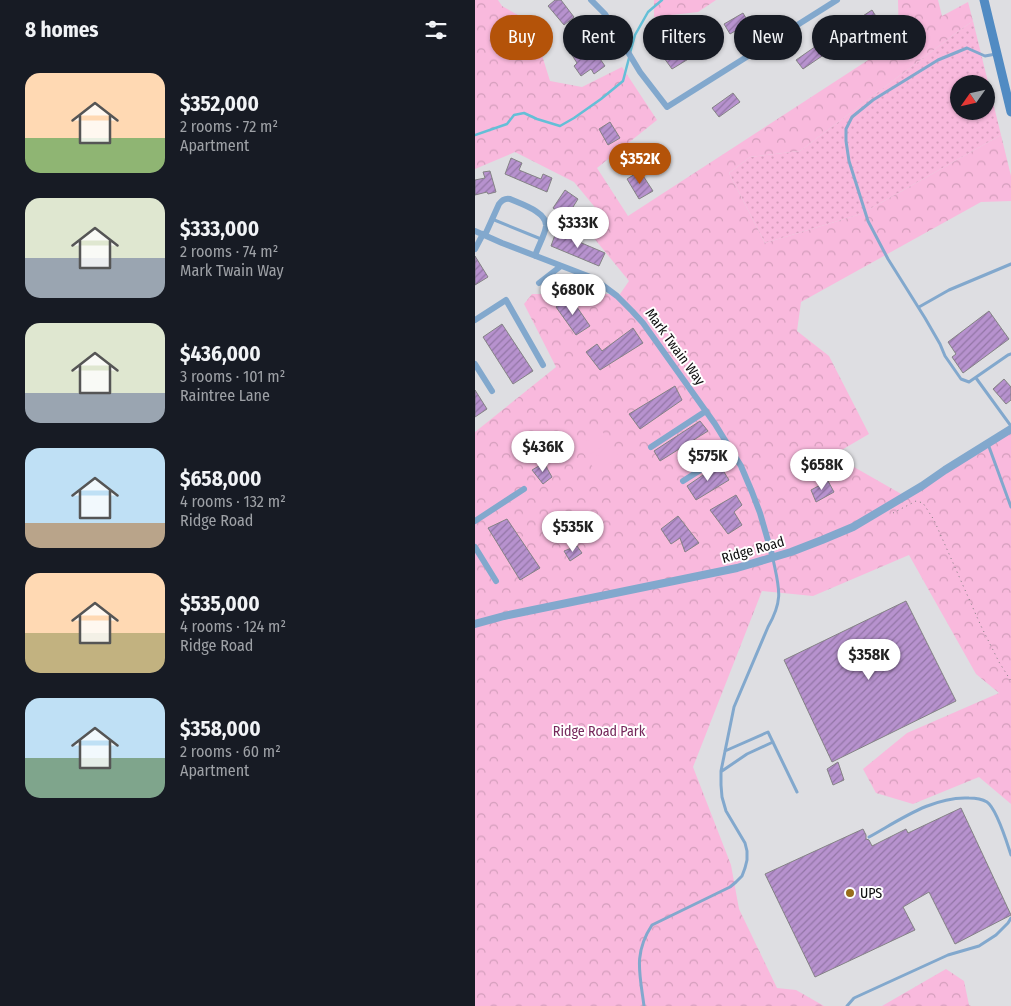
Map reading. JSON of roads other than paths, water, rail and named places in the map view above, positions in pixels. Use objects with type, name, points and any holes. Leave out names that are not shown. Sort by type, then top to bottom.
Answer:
[{"type":"main road","points":[[984,0],[1011,112]]},
{"type":"street","points":[[591,0],[605,14],[640,72],[667,107],[837,0]]},
{"type":"street","points":[[475,249],[499,204],[502,200],[510,198],[539,213],[546,222],[546,228],[535,256]]},
{"type":"street","name":"Mark Twain Way","points":[[475,231],[597,281],[632,310],[706,411],[732,450],[741,466],[760,513],[773,558]]},
{"type":"street","points":[[539,283],[561,266]]},
{"type":"street","points":[[475,320],[506,300],[543,365]]},
{"type":"street","points":[[475,364],[492,391]]},
{"type":"street","points":[[651,447],[706,411]]},
{"type":"street","name":"Ridge Road","points":[[475,624],[504,616],[737,568],[773,558],[823,540],[853,526],[922,486],[1011,428]]},
{"type":"street","points":[[683,481],[732,450]]},
{"type":"street","points":[[475,521],[524,490]]},
{"type":"street","points":[[475,547],[496,581]]},
{"type":"lane","points":[[997,54],[985,56],[967,48],[939,60],[873,100],[852,117],[846,129],[846,141],[849,161],[868,221],[888,259],[919,307],[945,356],[961,379],[969,382],[1011,354]]},
{"type":"lane","points":[[492,220],[541,240]]},
{"type":"lane","points":[[919,307],[949,290],[1011,264]]},
{"type":"lane","points":[[976,378],[1011,428]]},
{"type":"lane","points":[[988,443],[1011,508]]},
{"type":"lane","points":[[644,1006],[639,956],[642,943],[652,925],[730,887],[741,876],[745,868],[747,852],[745,844],[726,810],[722,797],[721,771],[734,707],[778,606],[779,585],[773,558]]},
{"type":"lane","points":[[725,751],[768,732],[797,792]]},
{"type":"lane","points":[[721,771],[747,754],[773,742]]},
{"type":"lane","points":[[869,837],[942,800],[958,797],[976,798],[988,802],[996,814],[1011,855]]},
{"type":"lane","points":[[847,1006],[854,998],[948,954],[979,946],[996,935],[1009,923],[1011,918]]},
{"type":"waterway","points":[[633,42],[648,12],[662,0]]},
{"type":"waterway","points":[[475,135],[507,124],[514,115],[524,113],[560,126],[601,99],[623,81],[628,60]]},
{"type":"place","name":"UPS","points":[[850,893]]},
{"type":"park label","name":"Ridge Road Park","points":[[599,731]]}]
